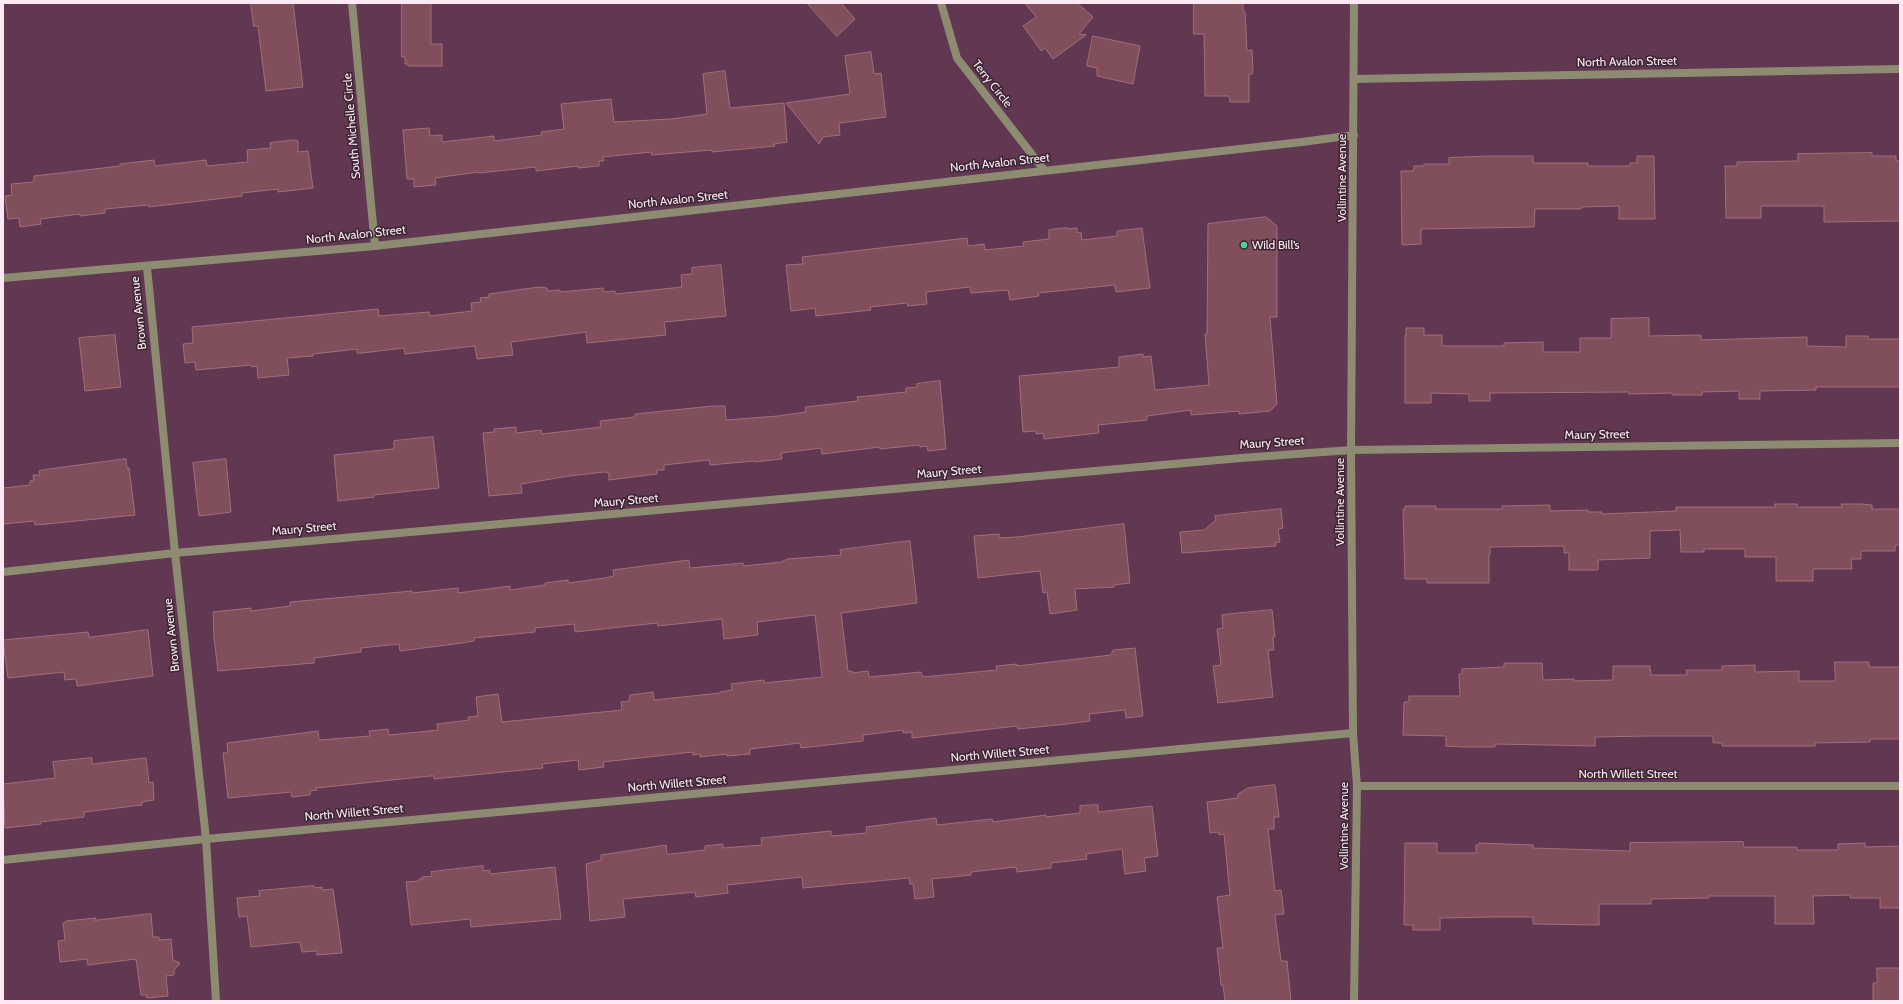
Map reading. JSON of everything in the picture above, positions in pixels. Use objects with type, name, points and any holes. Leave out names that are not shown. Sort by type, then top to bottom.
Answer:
[{"type":"street","name":"South Michelle Circle","points":[[352,3],[375,246]]},
{"type":"street","name":"Terry Circle","points":[[941,3],[957,58],[1044,170]]},
{"type":"street","name":"Vollintine Avenue","points":[[1354,3],[1351,450],[1353,733],[1357,786],[1354,1001]]},
{"type":"street","name":"North Avalon Street","points":[[1354,79],[1900,69]]},
{"type":"street","name":"North Avalon Street","points":[[3,278],[147,267],[375,246],[1354,135]]},
{"type":"street","name":"Brown Avenue","points":[[147,267],[175,553],[206,839],[216,1001]]},
{"type":"street","name":"Maury Street","points":[[3,572],[175,553],[1241,458],[1351,450],[1900,443]]},
{"type":"street","name":"North Willett Street","points":[[3,860],[206,839],[1353,733]]},
{"type":"street","name":"North Willett Street","points":[[1357,786],[1900,786]]},
{"type":"building","points":[[251,3],[293,3],[303,87],[266,91],[258,26],[254,26]]},
{"type":"building","points":[[402,3],[431,3],[431,44],[442,44],[442,66],[408,66],[408,64],[405,64],[405,57],[402,57]]},
{"type":"building","points":[[807,3],[841,3],[855,19],[837,36]]},
{"type":"building","points":[[1025,3],[1077,3],[1093,17],[1079,34],[1086,35],[1053,59],[1045,48],[1041,51],[1023,26],[1036,17]]},
{"type":"building","points":[[1194,3],[1243,3],[1243,10],[1245,12],[1247,51],[1252,50],[1253,71],[1252,74],[1249,74],[1249,102],[1230,102],[1229,96],[1205,96],[1204,34],[1194,34]]},
{"type":"building","points":[[1093,36],[1140,46],[1133,84],[1097,76],[1097,68],[1087,66]]},
{"type":"building","points":[[871,52],[874,74],[881,73],[886,117],[839,123],[840,135],[823,137],[819,144],[786,103],[850,94],[845,56]]},
{"type":"building","points":[[725,71],[730,108],[784,103],[787,142],[774,144],[775,146],[712,152],[712,150],[652,155],[651,152],[603,157],[604,161],[599,161],[599,166],[578,168],[578,166],[536,171],[536,167],[478,172],[435,178],[436,185],[414,187],[414,179],[407,179],[403,130],[429,128],[430,136],[442,135],[442,142],[494,136],[494,141],[542,135],[541,132],[564,129],[561,104],[611,99],[614,122],[671,119],[707,114],[703,74]]},
{"type":"building","points":[[294,140],[298,141],[298,152],[308,151],[313,188],[278,192],[278,189],[242,193],[242,196],[149,207],[148,205],[105,209],[105,213],[80,216],[80,214],[40,219],[41,224],[20,227],[19,218],[8,219],[5,196],[12,195],[11,184],[34,182],[34,176],[120,166],[120,164],[154,160],[155,166],[206,160],[207,166],[248,162],[247,150],[271,148],[270,143]]},
{"type":"building","points":[[1872,153],[1872,156],[1896,156],[1896,161],[1900,161],[1900,221],[1824,222],[1824,206],[1761,206],[1761,218],[1726,218],[1725,166],[1737,166],[1737,162],[1798,161],[1798,154]]},
{"type":"building","points":[[1533,156],[1533,163],[1588,163],[1588,166],[1630,166],[1630,163],[1637,163],[1637,156],[1654,156],[1655,219],[1619,219],[1619,206],[1582,207],[1581,209],[1535,209],[1534,227],[1421,229],[1421,244],[1402,245],[1401,171],[1411,171],[1414,170],[1414,166],[1424,166],[1424,164],[1449,164],[1449,158]]},
{"type":"building","points":[[1266,217],[1277,226],[1277,317],[1270,317],[1277,404],[1270,411],[1239,414],[1239,411],[1191,415],[1191,410],[1147,416],[1147,420],[1098,425],[1099,433],[1044,439],[1043,433],[1036,434],[1036,431],[1023,432],[1019,376],[1119,367],[1119,357],[1143,354],[1143,357],[1151,356],[1155,390],[1209,385],[1205,334],[1207,334],[1208,224]]},
{"type":"building","points":[[1077,228],[1077,233],[1081,232],[1082,240],[1117,236],[1117,231],[1142,228],[1150,288],[1116,292],[1115,285],[1038,293],[1039,296],[1010,300],[1008,290],[971,293],[970,287],[926,292],[927,304],[908,306],[907,303],[870,307],[871,310],[816,316],[815,308],[791,311],[786,265],[803,264],[802,257],[967,238],[968,246],[984,244],[985,250],[1024,246],[1023,242],[1049,239],[1049,230]]},
{"type":"building","points":[[721,265],[726,316],[664,322],[666,335],[587,343],[586,332],[511,342],[513,355],[477,359],[475,346],[405,354],[404,348],[362,353],[357,353],[357,349],[313,354],[313,356],[287,358],[289,375],[258,378],[257,366],[252,367],[251,365],[196,370],[195,362],[185,363],[183,344],[193,343],[192,327],[378,309],[379,316],[429,312],[430,316],[472,311],[471,303],[481,302],[480,298],[489,297],[489,294],[539,287],[547,288],[548,291],[560,290],[560,292],[603,288],[604,292],[615,291],[616,294],[682,287],[681,275],[692,274],[692,268]]},
{"type":"building","points":[[1649,318],[1649,336],[1701,335],[1701,340],[1807,337],[1807,346],[1846,347],[1846,336],[1868,336],[1868,339],[1900,339],[1900,387],[1816,387],[1816,390],[1760,391],[1760,399],[1739,399],[1739,391],[1702,392],[1702,395],[1672,395],[1672,393],[1629,394],[1629,392],[1490,393],[1490,401],[1469,401],[1469,394],[1431,393],[1431,403],[1405,403],[1406,328],[1424,328],[1424,335],[1442,335],[1442,346],[1504,346],[1504,343],[1543,342],[1543,352],[1580,352],[1580,338],[1611,338],[1611,319]]},
{"type":"building","points":[[115,335],[121,387],[85,391],[79,338]]},
{"type":"building","points":[[940,381],[946,449],[928,451],[927,446],[920,447],[919,445],[880,449],[880,447],[822,454],[821,448],[781,453],[782,459],[755,462],[710,465],[709,460],[664,465],[664,470],[657,470],[657,474],[609,480],[609,473],[605,472],[569,476],[521,484],[522,493],[489,496],[483,433],[494,432],[494,429],[516,427],[516,433],[541,430],[542,434],[601,427],[600,421],[635,417],[635,414],[713,406],[725,406],[726,420],[778,416],[806,412],[805,407],[858,401],[857,397],[906,392],[906,388],[917,387],[917,384]]},
{"type":"building","points":[[433,437],[439,488],[373,495],[374,497],[338,501],[334,455],[393,449],[394,441]]},
{"type":"building","points":[[126,459],[127,468],[129,468],[135,515],[35,525],[34,521],[3,524],[3,488],[30,485],[30,481],[34,480],[33,475],[40,475],[39,471],[42,470]]},
{"type":"building","points":[[226,459],[231,512],[199,516],[193,463]]},
{"type":"building","points":[[1775,504],[1797,504],[1797,507],[1842,507],[1841,504],[1861,504],[1872,505],[1872,509],[1900,509],[1900,545],[1895,545],[1895,551],[1861,551],[1861,559],[1851,559],[1852,569],[1813,569],[1813,581],[1776,581],[1776,557],[1745,557],[1745,549],[1704,549],[1704,552],[1681,552],[1680,530],[1650,531],[1650,558],[1598,560],[1598,570],[1569,570],[1569,553],[1564,553],[1564,546],[1490,547],[1489,583],[1427,583],[1427,579],[1405,579],[1403,509],[1405,509],[1405,506],[1436,506],[1436,509],[1502,509],[1502,506],[1550,505],[1550,511],[1588,510],[1588,512],[1602,512],[1602,514],[1676,511],[1676,507],[1775,507]]},
{"type":"building","points":[[1281,509],[1283,528],[1278,529],[1280,542],[1275,543],[1276,546],[1182,553],[1180,532],[1204,530],[1216,520],[1215,516]]},
{"type":"building","points":[[1124,524],[1130,583],[1114,585],[1114,587],[1075,589],[1077,610],[1050,614],[1047,592],[1043,593],[1040,571],[978,578],[974,536],[999,534],[999,538],[1017,537]]},
{"type":"building","points":[[910,541],[917,603],[841,613],[848,671],[852,671],[852,673],[868,671],[869,677],[921,672],[923,677],[997,670],[996,666],[1017,664],[1017,666],[1111,655],[1113,650],[1135,648],[1143,716],[1126,718],[1125,710],[1089,714],[1090,721],[1018,729],[1017,726],[912,738],[912,732],[903,733],[903,730],[863,735],[863,741],[801,748],[800,743],[750,749],[750,754],[727,756],[727,754],[700,757],[700,754],[693,755],[693,752],[603,762],[604,767],[579,770],[578,760],[542,764],[543,768],[434,779],[434,776],[430,776],[316,788],[317,790],[310,791],[310,795],[292,797],[291,792],[228,798],[223,753],[228,753],[227,743],[318,731],[319,740],[370,736],[369,731],[388,729],[389,735],[438,730],[437,724],[469,720],[468,717],[478,716],[476,697],[498,694],[502,722],[622,710],[621,702],[629,701],[630,695],[653,692],[654,700],[720,693],[732,690],[731,684],[764,680],[764,683],[822,677],[815,615],[757,622],[758,635],[724,639],[722,619],[658,626],[657,623],[575,632],[574,624],[535,628],[535,632],[474,638],[474,641],[400,651],[399,644],[361,648],[361,652],[314,658],[314,663],[218,671],[213,612],[251,608],[251,611],[290,606],[290,602],[412,591],[412,593],[458,588],[458,593],[510,586],[510,590],[568,580],[568,583],[605,578],[614,576],[613,570],[689,560],[690,568],[743,563],[744,566],[781,562],[787,559],[841,555],[840,550]]},
{"type":"building","points":[[1272,610],[1275,637],[1273,637],[1274,650],[1268,650],[1273,697],[1218,703],[1213,666],[1221,665],[1217,629],[1223,628],[1222,615]]},
{"type":"building","points":[[148,630],[153,676],[77,686],[76,679],[65,680],[64,672],[8,678],[3,640],[88,632],[89,637]]},
{"type":"building","points":[[1835,662],[1869,662],[1869,667],[1900,667],[1900,739],[1870,739],[1870,742],[1815,743],[1815,746],[1722,746],[1722,743],[1713,743],[1713,736],[1647,736],[1595,737],[1595,746],[1495,744],[1495,747],[1461,747],[1446,746],[1446,736],[1403,735],[1404,702],[1409,702],[1409,696],[1460,696],[1459,674],[1462,674],[1462,669],[1504,667],[1504,663],[1542,663],[1543,680],[1574,679],[1574,681],[1613,680],[1613,666],[1650,666],[1651,675],[1687,675],[1686,670],[1722,670],[1722,666],[1755,665],[1755,672],[1799,671],[1799,681],[1835,681]]},
{"type":"building","points":[[92,758],[92,764],[146,758],[149,783],[153,782],[154,800],[142,802],[142,805],[84,812],[84,817],[5,828],[3,784],[55,778],[53,762]]},
{"type":"building","points":[[1275,785],[1279,817],[1274,817],[1274,829],[1268,829],[1275,891],[1281,890],[1282,897],[1284,914],[1275,915],[1281,961],[1287,961],[1291,1001],[1225,1001],[1223,985],[1221,985],[1217,948],[1223,948],[1217,897],[1230,895],[1224,834],[1219,835],[1219,832],[1210,833],[1207,802],[1238,798],[1238,794],[1248,788]]},
{"type":"building","points":[[1098,805],[1098,812],[1152,806],[1158,856],[1144,858],[1146,871],[1125,874],[1122,849],[1086,854],[1087,859],[1051,863],[1051,868],[1017,872],[1016,867],[971,872],[971,875],[932,879],[934,897],[915,899],[913,884],[910,884],[909,878],[803,888],[802,877],[727,885],[728,893],[696,897],[695,892],[623,899],[625,917],[590,921],[586,864],[601,860],[601,855],[666,845],[667,854],[671,854],[705,850],[705,846],[723,844],[723,848],[762,845],[761,838],[831,831],[831,836],[867,833],[866,827],[936,818],[937,825],[992,819],[993,822],[1046,815],[1046,817],[1080,813],[1080,806]]},
{"type":"building","points":[[1743,842],[1744,847],[1797,847],[1797,850],[1838,850],[1838,844],[1865,843],[1865,847],[1900,846],[1900,908],[1880,908],[1880,898],[1850,898],[1850,895],[1813,896],[1814,924],[1775,924],[1775,896],[1709,896],[1709,898],[1651,899],[1651,904],[1599,904],[1599,925],[1533,924],[1533,917],[1493,917],[1440,918],[1440,930],[1413,930],[1413,925],[1404,925],[1405,843],[1437,843],[1437,853],[1476,853],[1476,845],[1479,845],[1479,843],[1533,845],[1533,848],[1630,851],[1630,843]]},
{"type":"building","points":[[483,866],[483,871],[490,870],[490,874],[555,867],[561,919],[471,927],[470,919],[411,925],[406,882],[419,881],[419,879],[423,879],[422,877],[432,876],[431,872]]},
{"type":"building","points":[[314,886],[314,888],[322,887],[322,890],[333,889],[342,953],[317,955],[317,951],[302,952],[300,942],[251,947],[247,916],[239,917],[237,898],[260,896],[259,891]]},
{"type":"building","points":[[151,914],[153,937],[159,937],[159,940],[171,939],[173,960],[180,963],[174,970],[174,975],[166,976],[168,996],[147,998],[146,995],[141,995],[136,959],[88,965],[87,959],[60,962],[58,941],[65,940],[63,923],[66,921],[96,918],[95,920]]},
{"type":"building","points":[[1877,968],[1900,968],[1900,1001],[1873,1001],[1873,983],[1877,983]]},
{"type":"place","name":"Wild Bill’s","points":[[1244,245]]}]
